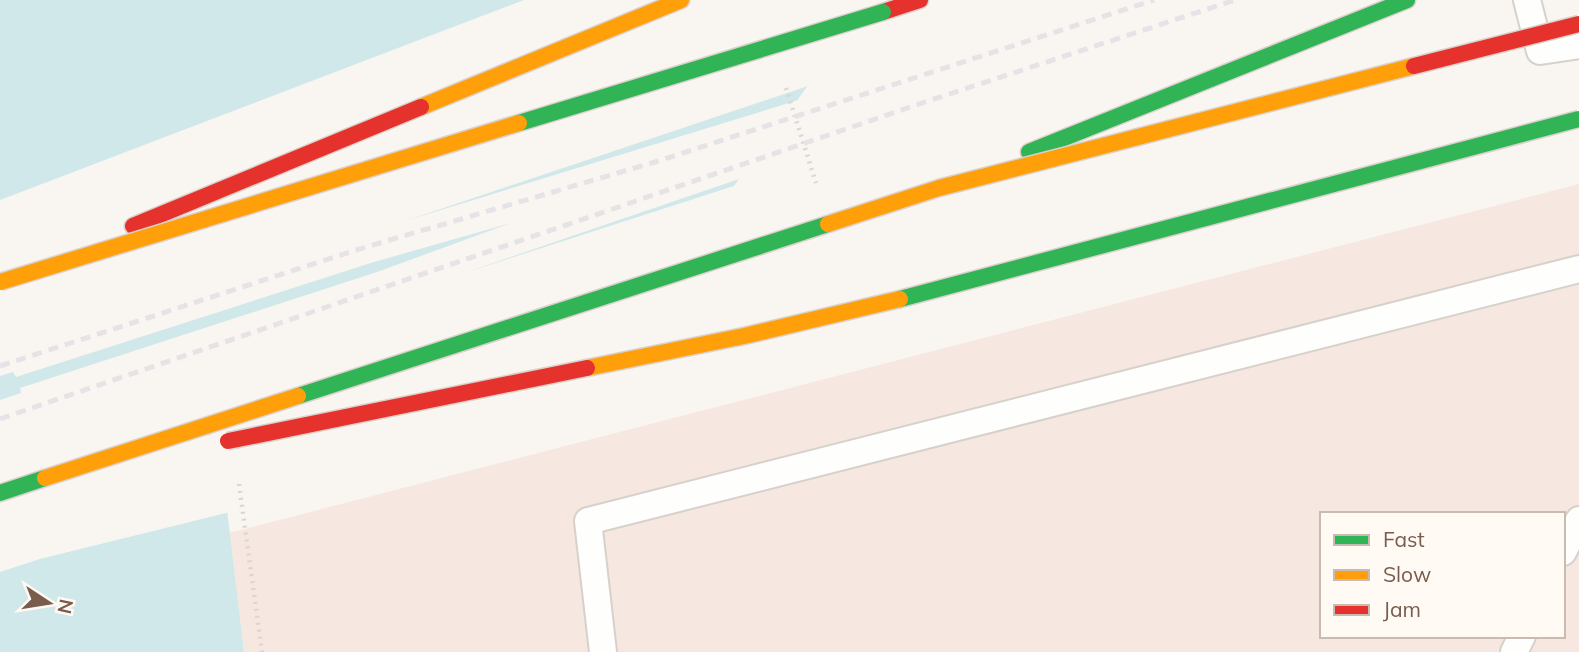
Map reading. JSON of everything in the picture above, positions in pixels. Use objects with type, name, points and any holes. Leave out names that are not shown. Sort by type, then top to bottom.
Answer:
[{"type":"highway","points":[[0,282],[681,0]]},
{"type":"highway","points":[[0,282],[920,0]]},
{"type":"highway","points":[[939,188],[1407,0]]},
{"type":"highway","points":[[0,493],[939,188],[1579,24]]},
{"type":"highway","points":[[207,445],[744,336],[877,305],[1579,119]]},
{"type":"highway","points":[[45,478],[180,451]]},
{"type":"lane","points":[[1527,0],[1540,51],[1579,45]]},
{"type":"lane","points":[[603,652],[588,522],[1579,269]]},
{"type":"lane","points":[[1565,548],[1579,520]]},
{"type":"path","points":[[783,76],[818,189]]},
{"type":"shaded area","points":[[1579,184],[1579,652],[244,652],[229,533]]},
{"type":"water","points":[[0,0],[828,0],[815,76],[722,202],[214,401],[244,652],[0,652]]},
{"type":"pier","points":[[524,0],[831,0],[818,77],[814,84],[405,221],[802,99],[745,177],[464,273],[740,184],[724,205],[217,403],[230,512],[40,559],[0,572],[0,400],[21,393],[20,388],[377,272],[511,223],[374,262],[16,377],[13,372],[0,376],[0,200]]},
{"type":"railway","points":[[0,366],[356,250],[655,162],[1154,0]]},
{"type":"railway","points":[[0,419],[913,106],[1235,0]]},
{"type":"traffic: fast","points":[[1029,152],[1407,0]]},
{"type":"traffic: fast","points":[[519,123],[883,12]]},
{"type":"traffic: fast","points":[[900,299],[1579,119]]},
{"type":"traffic: fast","points":[[298,396],[828,224]]},
{"type":"traffic: fast","points":[[0,493],[45,478]]},
{"type":"traffic: slow","points":[[421,107],[681,0]]},
{"type":"traffic: slow","points":[[828,224],[939,188],[1414,66]]},
{"type":"traffic: slow","points":[[0,282],[519,123]]},
{"type":"traffic: slow","points":[[587,368],[744,336],[900,299]]},
{"type":"traffic: slow","points":[[45,478],[298,396]]},
{"type":"traffic: jam","points":[[883,12],[920,0]]},
{"type":"traffic: jam","points":[[1414,66],[1579,24]]},
{"type":"traffic: jam","points":[[133,226],[421,107]]},
{"type":"traffic: jam","points":[[228,441],[587,368]]}]
